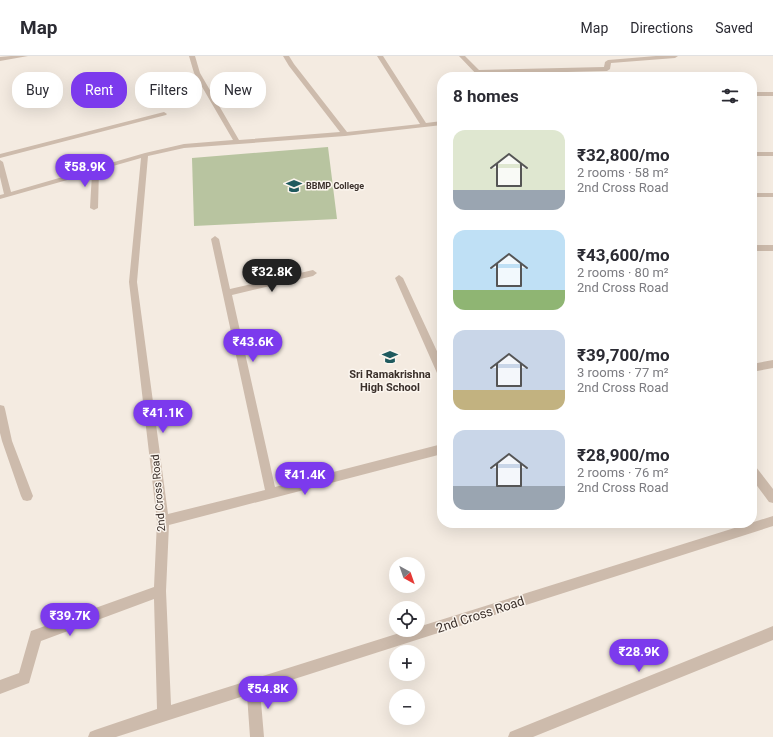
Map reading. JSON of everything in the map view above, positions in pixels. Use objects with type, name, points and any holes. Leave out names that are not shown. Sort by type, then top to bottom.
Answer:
[{"type":"street","points":[[0,59],[25,56]]},
{"type":"street","points":[[192,56],[197,73],[238,143]]},
{"type":"street","points":[[286,56],[291,65],[345,134]]},
{"type":"street","points":[[380,56],[425,126]]},
{"type":"street","points":[[462,56],[478,72]]},
{"type":"street","points":[[531,72],[607,69],[608,62],[675,56]]},
{"type":"street","points":[[757,94],[773,94]]},
{"type":"street","points":[[0,156],[164,114]]},
{"type":"street","points":[[0,197],[145,155],[184,146],[345,134],[437,124]]},
{"type":"street","points":[[757,154],[773,154]]},
{"type":"street","name":"2nd Cross Road","points":[[145,155],[133,282],[163,521],[160,591],[164,714]]},
{"type":"street","points":[[0,162],[8,195]]},
{"type":"street","points":[[94,208],[96,169]]},
{"type":"street","points":[[757,195],[773,195]]},
{"type":"street","points":[[215,239],[271,493]]},
{"type":"street","points":[[757,248],[773,248]]},
{"type":"street","points":[[227,294],[313,273]]},
{"type":"street","points":[[399,278],[437,362]]},
{"type":"street","points":[[757,367],[773,364]]},
{"type":"street","points":[[0,409],[7,441],[27,496]]},
{"type":"street","points":[[163,521],[437,451]]},
{"type":"street","points":[[757,477],[773,498]]},
{"type":"street","name":"2nd Cross Road","points":[[757,526],[773,521]]},
{"type":"street","name":"2nd Cross Road","points":[[95,737],[751,528]]},
{"type":"street","points":[[0,687],[24,678],[36,636],[160,591]]},
{"type":"street","points":[[515,737],[773,633]]},
{"type":"street","points":[[253,686],[257,737]]},
{"type":"green space","points":[[328,147],[337,219],[194,226],[192,158]]},
{"type":"place","name":"BBMP College","points":[[294,186]]},
{"type":"place","name":"Sri Ramakrishna High School","points":[[390,357]]}]
